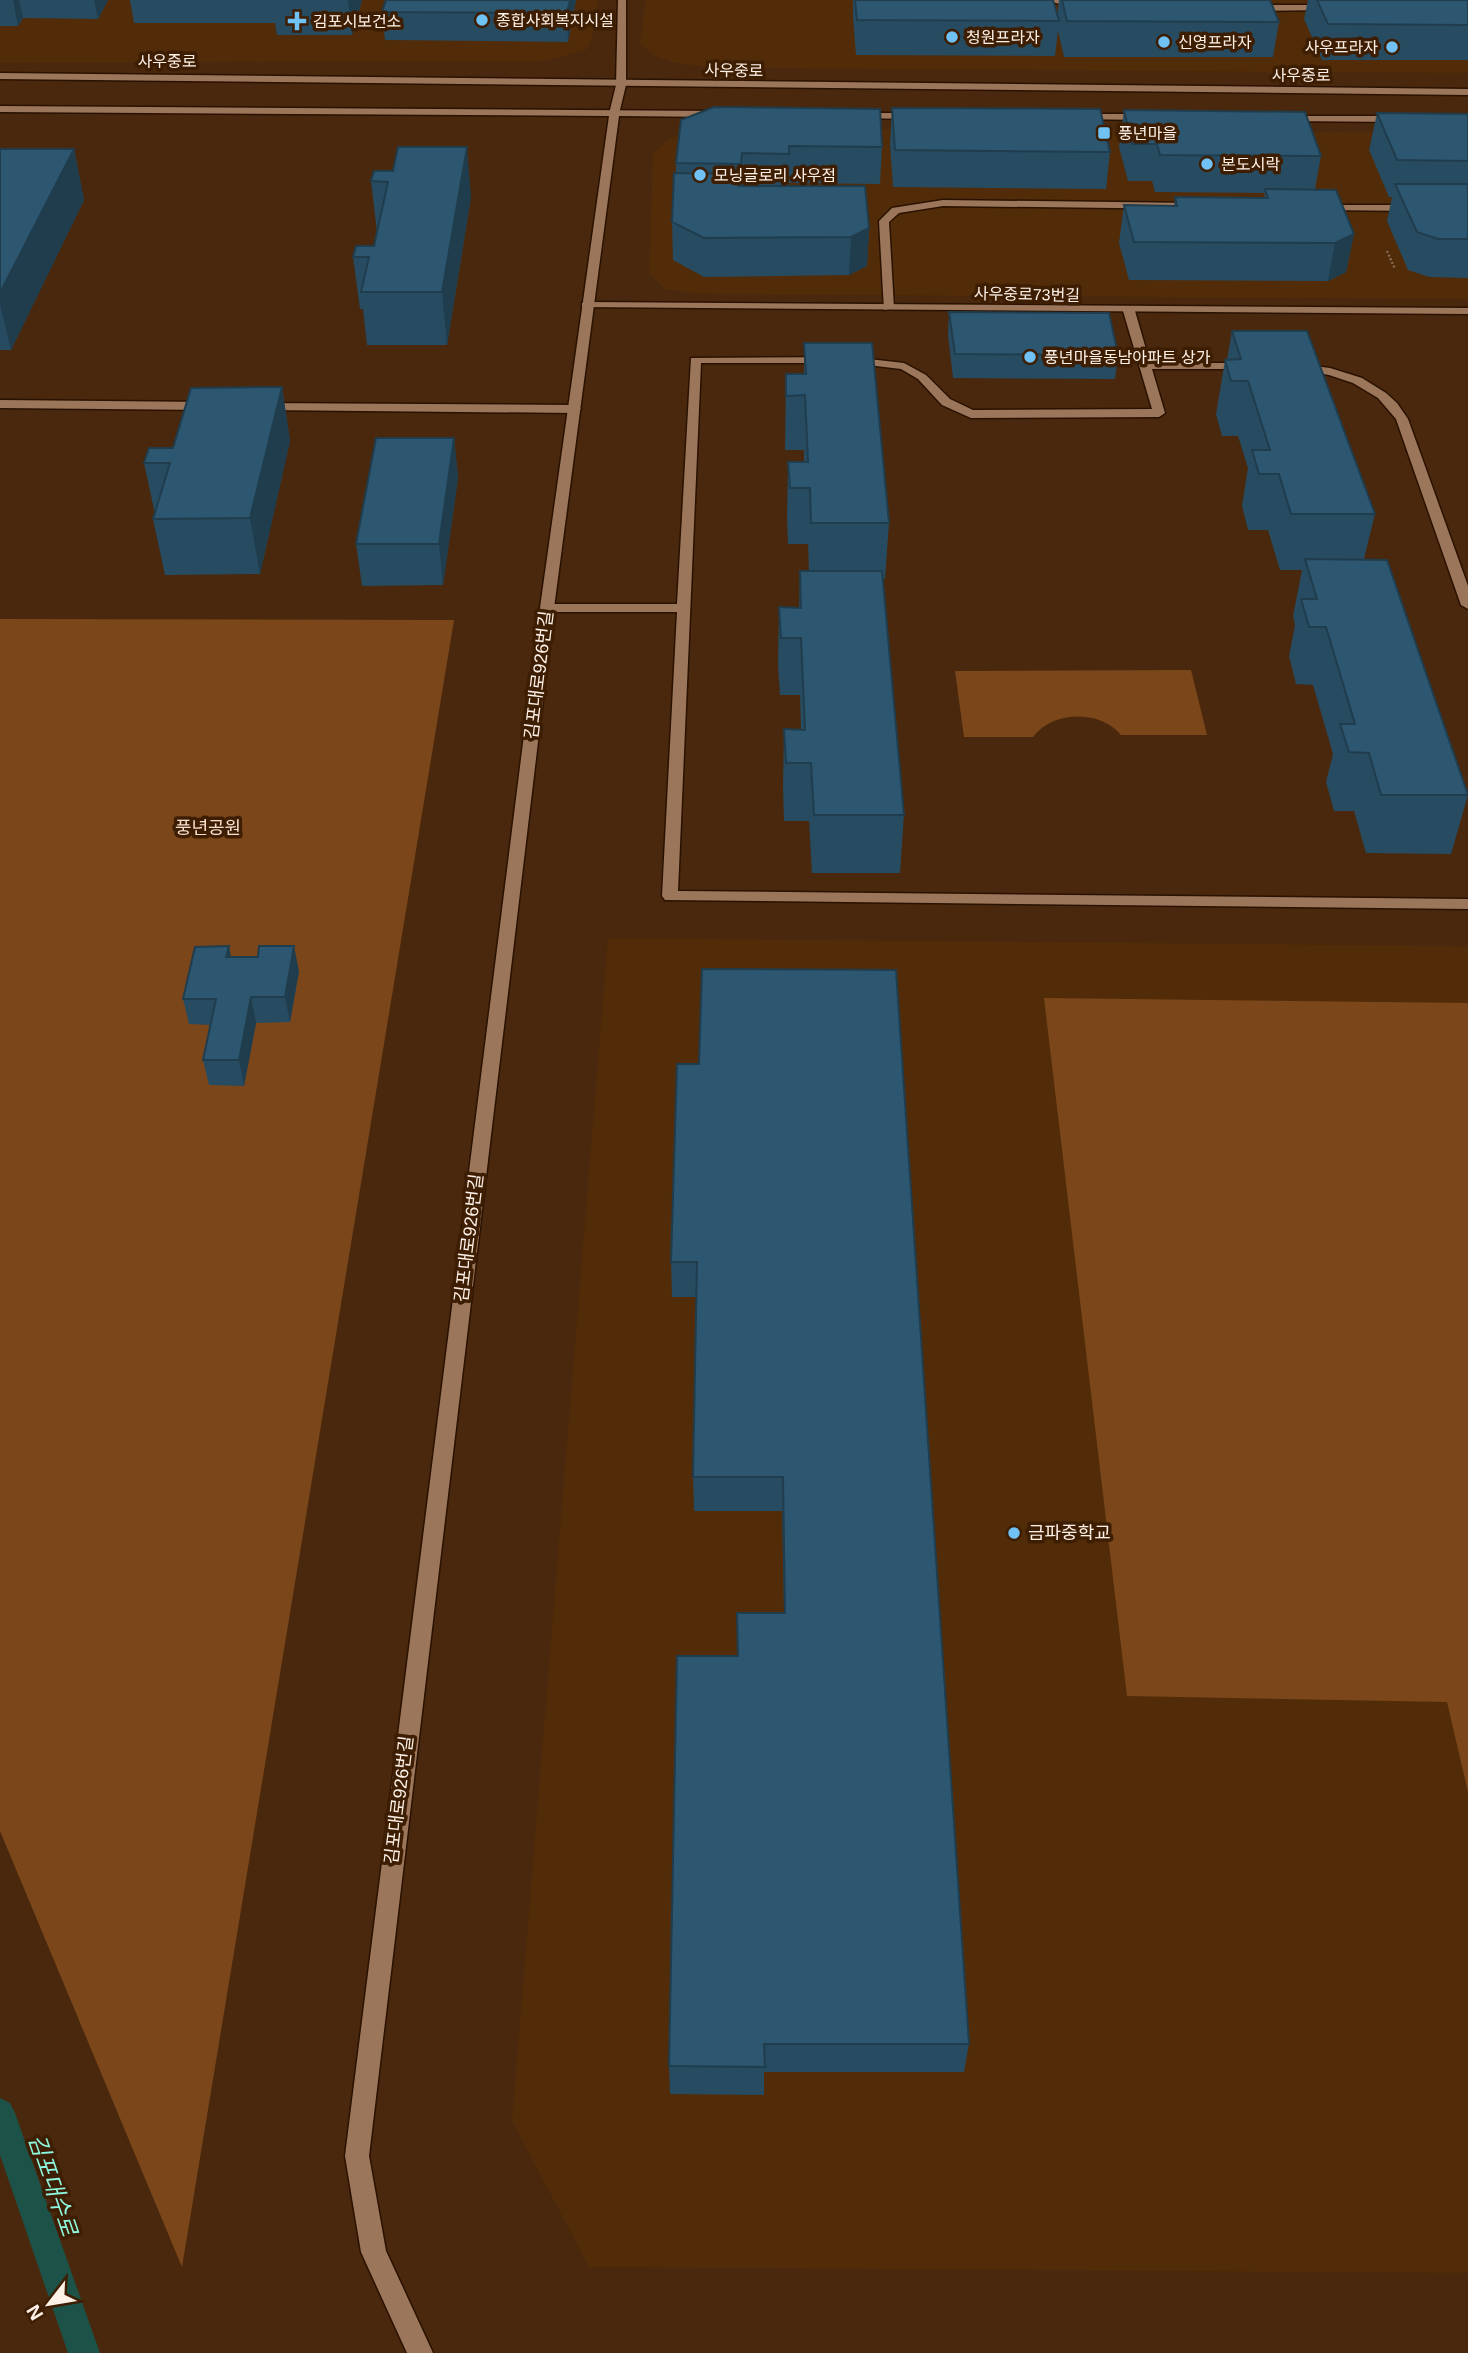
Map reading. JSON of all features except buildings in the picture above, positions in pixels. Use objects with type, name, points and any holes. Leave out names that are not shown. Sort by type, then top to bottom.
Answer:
[{"type":"street","name":"김포대로926번길","points":[[420,2353],[374,2252],[357,2156],[547,608],[575,409],[586,305],[614,114],[621,85],[622,0]]},
{"type":"street","points":[[1046,0],[1092,6]]},
{"type":"street","points":[[1241,8],[1335,8]]},
{"type":"street","name":"사우중로","points":[[0,76],[621,85],[1468,92]]},
{"type":"street","points":[[0,109],[725,114]]},
{"type":"street","points":[[850,115],[920,116]]},
{"type":"street","points":[[1073,117],[1156,117]]},
{"type":"street","points":[[1267,118],[1415,119]]},
{"type":"street","points":[[888,307],[884,220],[897,211],[919,204],[943,203],[1203,206]]},
{"type":"street","points":[[1312,207],[1430,208]]},
{"type":"street","name":"사우중로73번길","points":[[586,305],[1129,311],[1468,311]]},
{"type":"street","points":[[1129,311],[1147,366],[1158,413],[971,414],[946,402],[922,377],[904,366],[851,360],[695,360],[670,896],[1468,904]]},
{"type":"street","points":[[1147,366],[1263,366]]},
{"type":"street","points":[[1290,367],[1347,377],[1384,393],[1392,403],[1402,419],[1468,605]]},
{"type":"street","points":[[0,404],[226,406]]},
{"type":"street","points":[[252,406],[575,409]]},
{"type":"street","points":[[547,608],[683,608]]},
{"type":"shaded area","name":"김포시보건소","points":[[0,0],[598,0],[591,42],[586,50],[546,61],[0,63]]},
{"type":"shaded area","points":[[646,0],[1468,0],[1468,73],[710,68],[672,62],[653,55],[640,44]]},
{"type":"shaded area","points":[[740,128],[1468,133],[1468,299],[701,294],[665,289],[649,273],[653,153],[669,139],[681,135]]},
{"type":"shaded area","name":"금파중학교","points":[[608,938],[1468,946],[1468,2273],[589,2267],[512,2121]]},
{"type":"green space","name":"풍년공원","points":[[0,619],[454,620],[182,2267],[0,1831]]},
{"type":"green space","points":[[1191,670],[1207,735],[1121,735],[1102,721],[1077,716],[1052,722],[1033,737],[964,737],[955,671]]},
{"type":"green space","points":[[1044,998],[1468,1003],[1468,1792],[1447,1702],[1127,1696]]},
{"type":"waterway","name":"김포대수로","points":[[0,2113],[84,2353]]},
{"type":"place","name":"종합사회복지시설","points":[[482,20]]},
{"type":"place","name":"김포시보건소","points":[[297,21]]},
{"type":"place","name":"청원프라자","points":[[952,37]]},
{"type":"place","name":"신영프라자","points":[[1164,42]]},
{"type":"place","name":"사우프라자","points":[[1392,47]]},
{"type":"place","name":"풍년마을","points":[[1104,133]]},
{"type":"place","name":"본도시락","points":[[1207,164]]},
{"type":"place","name":"모닝글로리 사우점","points":[[700,175]]},
{"type":"place","name":"풍년마을동남아파트 상가","points":[[1030,357]]},
{"type":"place","name":"금파중학교","points":[[1014,1533]]}]
